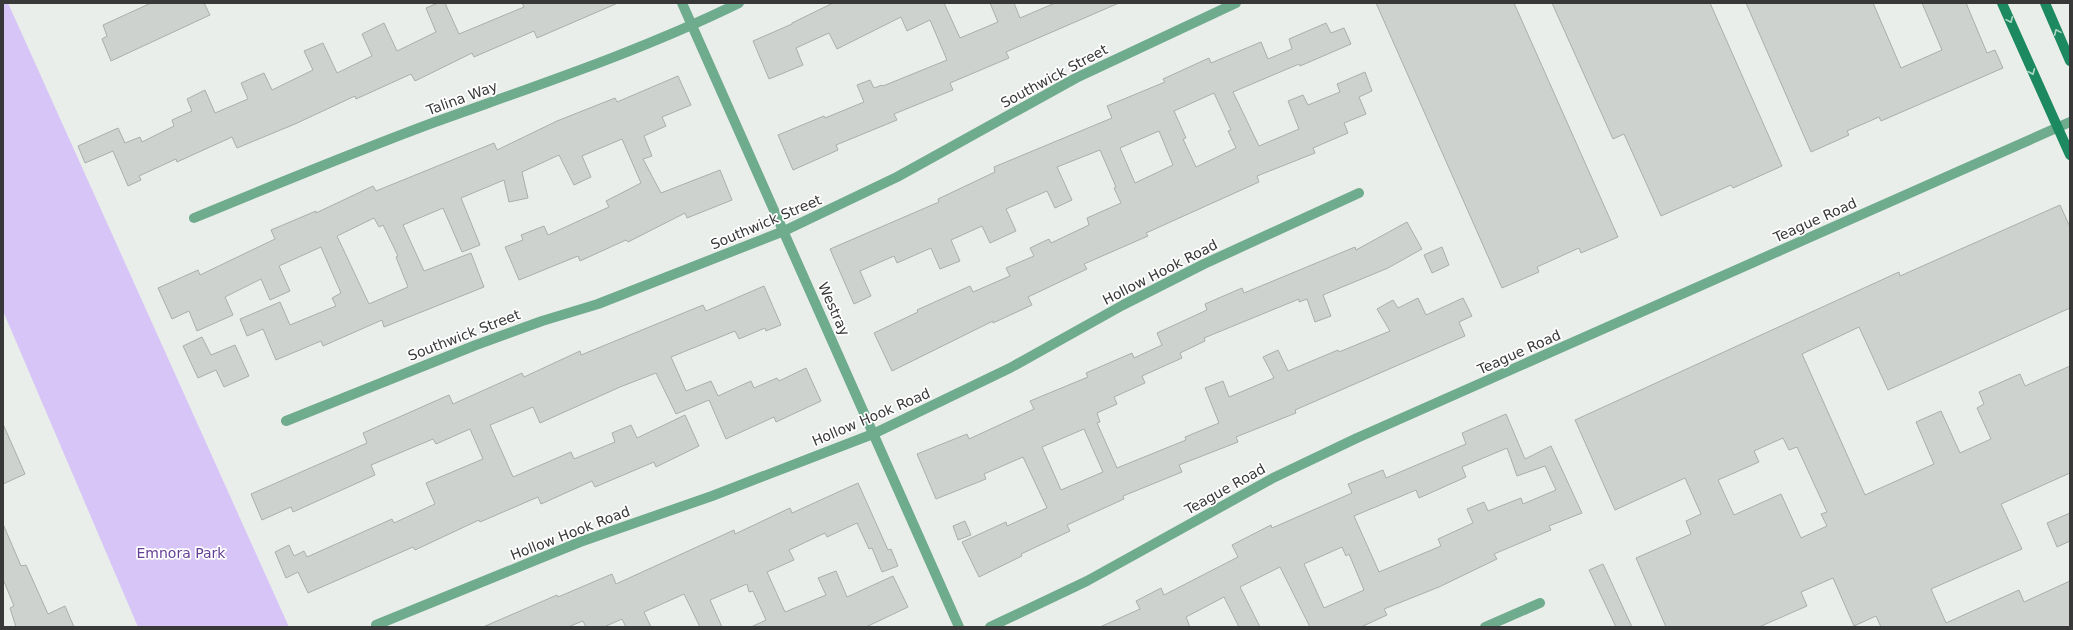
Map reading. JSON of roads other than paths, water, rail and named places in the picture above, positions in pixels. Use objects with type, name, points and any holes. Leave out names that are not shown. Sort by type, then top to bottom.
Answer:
[{"type":"main road","points":[[2002,3],[2070,155]]},
{"type":"main road","points":[[2045,3],[2070,61]]},
{"type":"street","name":"Westray","points":[[682,3],[959,627]]},
{"type":"street","name":"Talina Way","points":[[194,218],[330,162],[595,65],[692,26],[739,3]]},
{"type":"street","name":"Southwick Street","points":[[286,421],[476,345],[542,321],[598,304],[784,231],[897,177],[1076,78],[1236,3]]},
{"type":"street","name":"Teague Road","points":[[990,627],[1087,581],[1273,478],[1357,438],[2070,122]]},
{"type":"street","name":"Hollow Hook Road","points":[[376,625],[580,542],[712,496],[873,434],[1010,368],[1123,305],[1204,264],[1359,193]]},
{"type":"street","points":[[1484,627],[1540,603]]},
{"type":"park label","name":"Emnora Park","points":[[181,553]]}]
